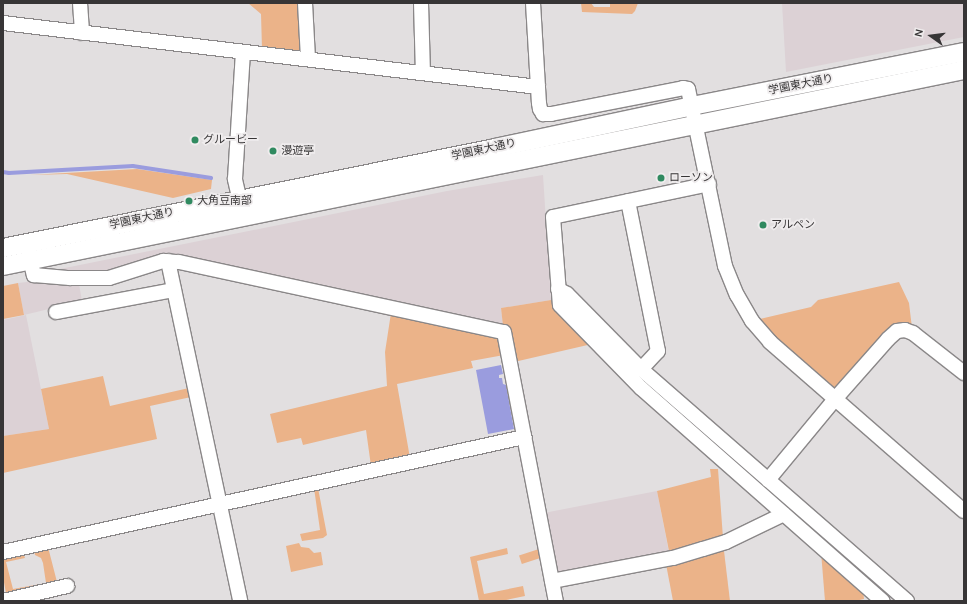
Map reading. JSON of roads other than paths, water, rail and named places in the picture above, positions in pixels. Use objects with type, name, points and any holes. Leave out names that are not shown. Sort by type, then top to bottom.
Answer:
[{"type":"main road","name":"学園東大通り","points":[[3,248],[495,148],[692,106],[964,52]]},
{"type":"main road","name":"学園東大通り","points":[[3,266],[964,70]]},
{"type":"street","points":[[80,3],[82,33]]},
{"type":"street","points":[[305,3],[308,59]]},
{"type":"street","points":[[420,3],[423,73]]},
{"type":"street","points":[[533,3],[540,110],[543,114],[551,114],[683,88],[688,89],[725,266],[737,296],[752,321],[770,342],[964,511]]},
{"type":"street","points":[[3,23],[538,87]]},
{"type":"street","points":[[242,52],[235,179],[243,216]]},
{"type":"street","points":[[852,74],[856,93]]},
{"type":"street","points":[[709,184],[553,216],[560,305],[641,388],[784,514],[869,594],[883,601]]},
{"type":"street","points":[[628,201],[658,351],[641,369]]},
{"type":"street","points":[[26,243],[34,275],[70,278],[109,278],[168,261],[504,332],[556,601]]},
{"type":"street","points":[[168,261],[240,601]]},
{"type":"street","points":[[558,289],[567,294],[641,369],[907,601]]},
{"type":"street","points":[[56,312],[174,290]]},
{"type":"street","points":[[768,480],[835,400],[888,339],[897,331],[905,330],[913,333],[964,373]]},
{"type":"street","points":[[3,552],[524,437]]},
{"type":"street","points":[[552,582],[674,558],[726,542],[784,514]]},
{"type":"street","points":[[3,601],[67,586]]},
{"type":"water","points":[[501,365],[503,374],[499,375],[499,378],[502,378],[503,384],[506,385],[514,429],[488,434],[476,370]]},
{"type":"waterway","points":[[3,172],[9,173],[133,166],[211,178]]},
{"type":"place","name":"グルービー","points":[[195,140]]},
{"type":"place","name":"漫遊亭","points":[[273,151]]},
{"type":"place","name":"ローソン","points":[[661,178]]},
{"type":"place","name":"大角豆南部","points":[[189,201]]},
{"type":"place","name":"アルペン","points":[[763,225]]}]
